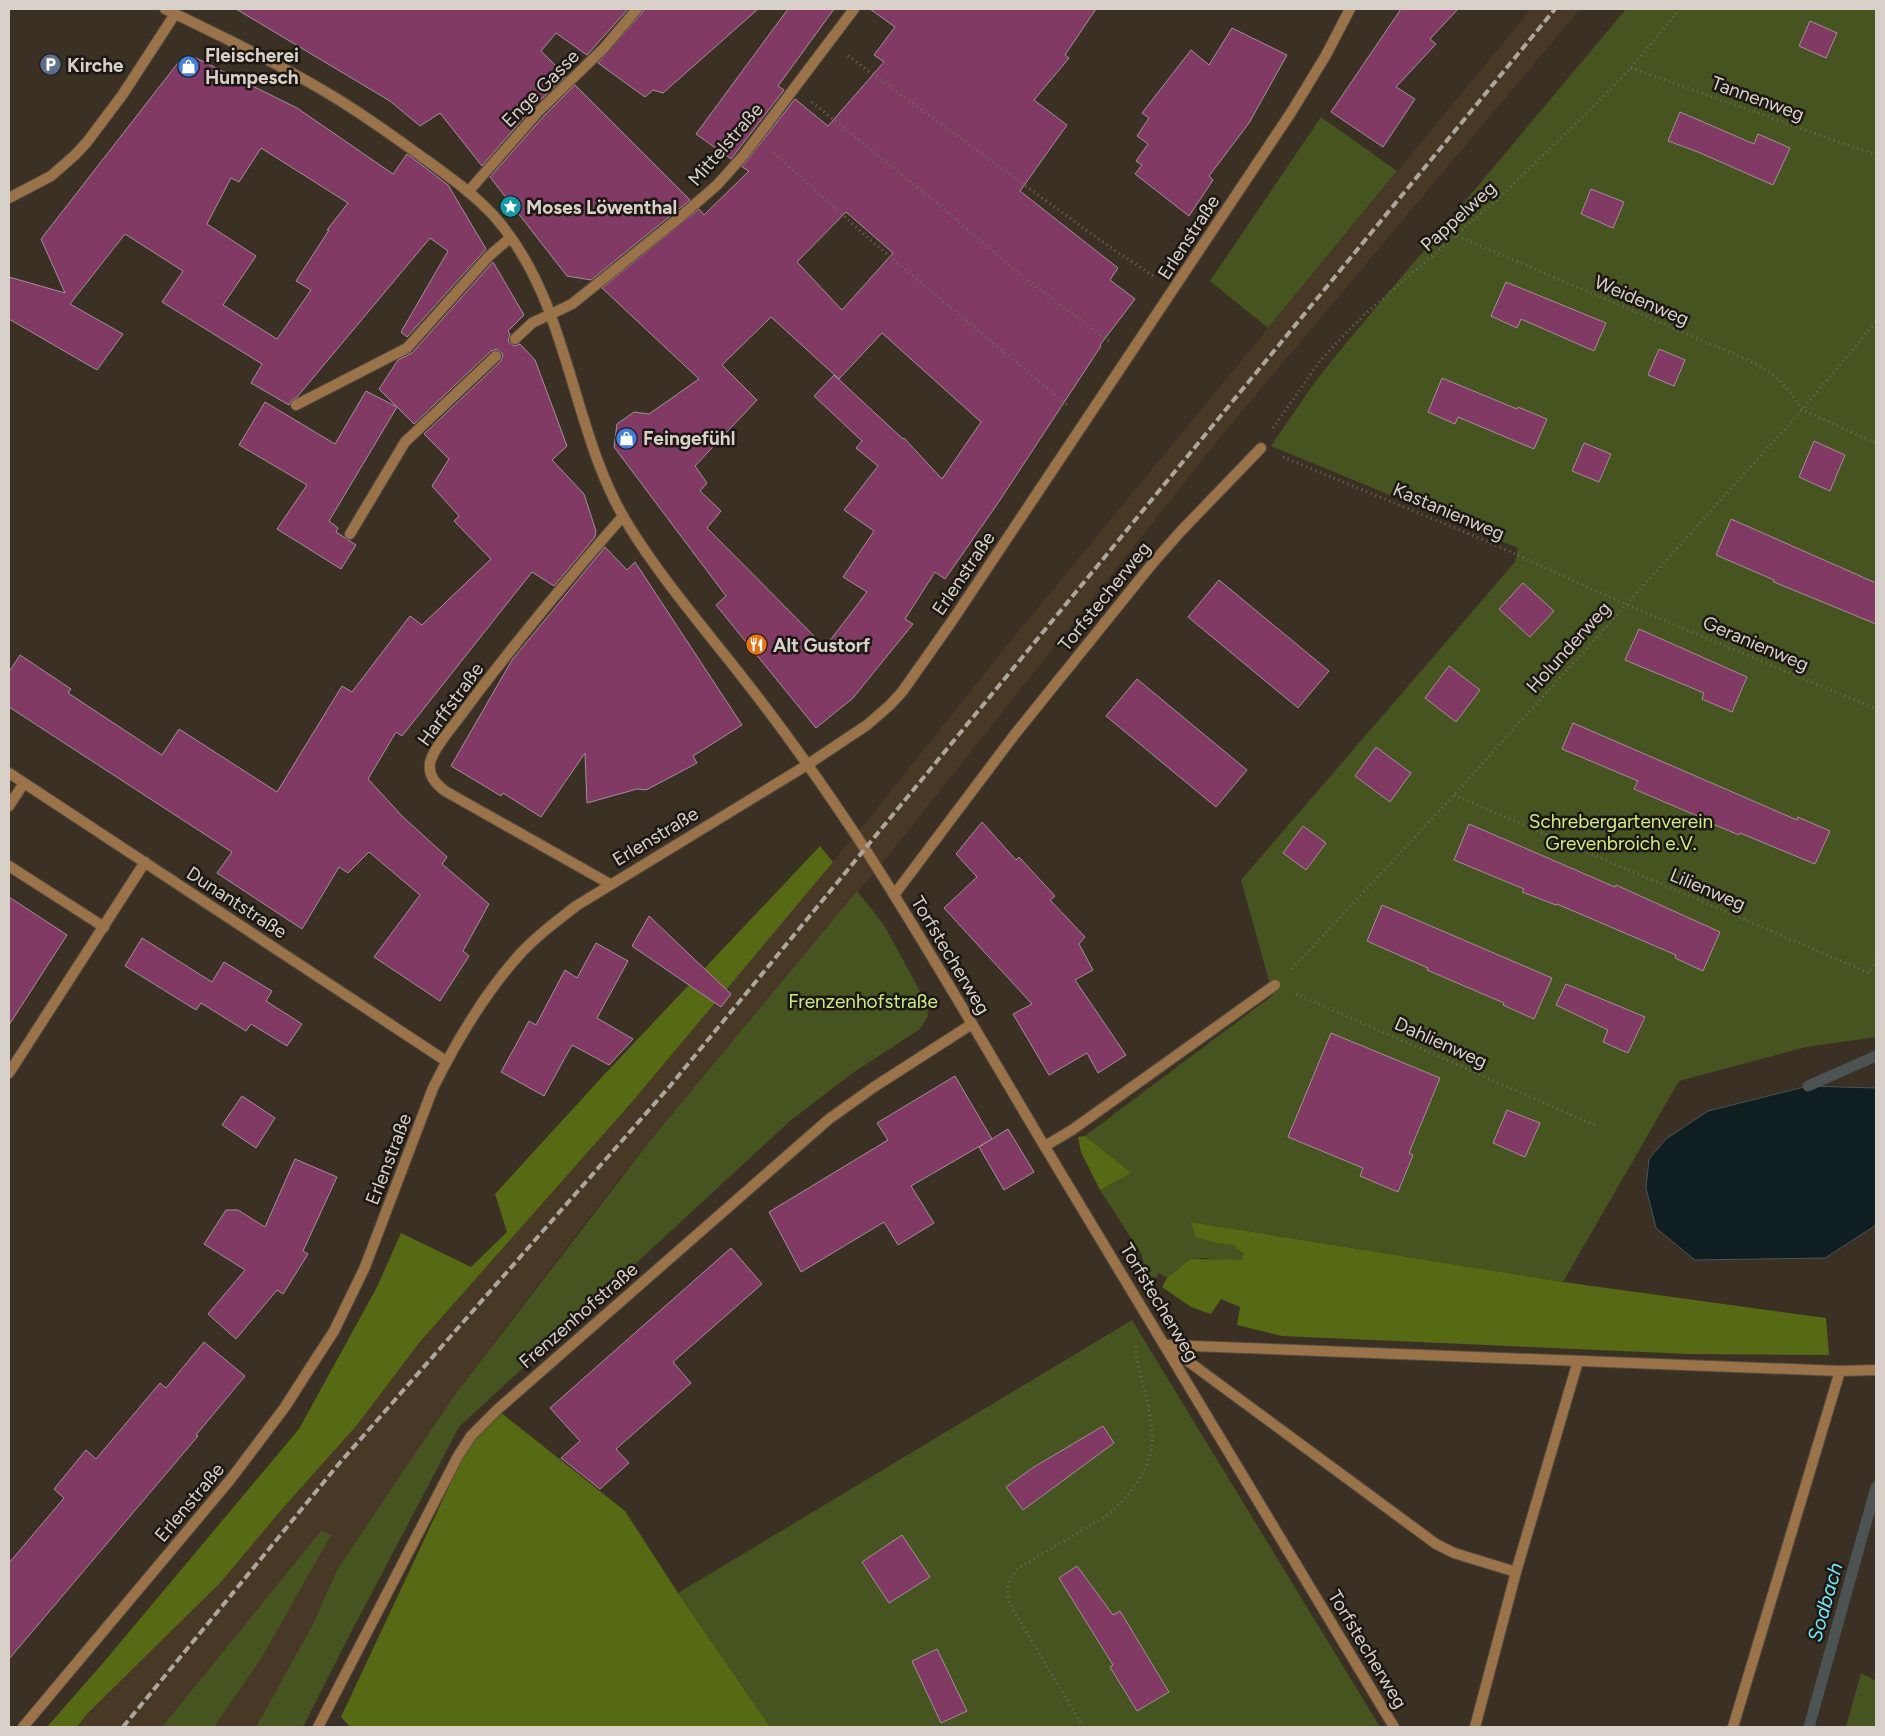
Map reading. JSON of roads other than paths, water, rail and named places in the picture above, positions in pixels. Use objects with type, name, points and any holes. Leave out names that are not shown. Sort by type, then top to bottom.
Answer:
[{"type":"street","name":"Torfstecherweg","points":[[165,9],[324,91],[378,125],[468,192],[490,212],[510,238],[534,279],[551,314],[596,457],[610,493],[623,516],[656,565],[752,689],[807,765],[894,895],[1154,1324],[1394,1727]]},
{"type":"street","name":"Enge Gasse","points":[[468,192],[538,112],[604,48],[637,9]]},
{"type":"street","name":"Mittelstraße","points":[[515,339],[532,323],[572,304],[697,203],[730,171],[854,9]]},
{"type":"street","name":"Erlenstraße","points":[[23,1727],[230,1480],[284,1406],[329,1339],[365,1267],[433,1088],[446,1061],[510,965],[560,918],[610,884],[807,765],[867,725],[902,692],[932,652],[1292,111],[1326,55],[1350,9]]},
{"type":"street","points":[[9,198],[51,176],[75,155],[123,94],[175,14]]},
{"type":"street","points":[[296,405],[407,348],[489,256],[510,238]]},
{"type":"street","points":[[350,534],[405,442],[496,356]]},
{"type":"street","name":"Torfstecherweg","points":[[894,895],[1016,734],[1152,564],[1261,448]]},
{"type":"street","name":"Harffstraße","points":[[610,884],[446,791],[431,777],[430,767],[435,751],[474,698],[558,592],[623,516]]},
{"type":"street","name":"Dunantstraße","points":[[9,773],[446,1061]]},
{"type":"street","points":[[9,806],[24,783]]},
{"type":"street","points":[[9,1073],[145,862]]},
{"type":"street","points":[[9,866],[104,927]]},
{"type":"street","points":[[1045,1146],[1072,1130],[1275,985]]},
{"type":"street","name":"Frenzenhofstraße","points":[[318,1727],[458,1456],[476,1431],[513,1396],[829,1119],[874,1086],[972,1024]]},
{"type":"street","points":[[1166,1345],[1840,1372],[1876,1370]]},
{"type":"street","points":[[1166,1345],[1436,1544],[1454,1553],[1516,1572]]},
{"type":"street","points":[[1475,1727],[1516,1572],[1578,1361]]},
{"type":"street","points":[[1733,1727],[1840,1372]]},
{"type":"waterway","points":[[1808,1086],[1876,1056]]},
{"type":"waterway","name":"Sodbach","points":[[1809,1727],[1876,1487]]},
{"type":"railway","points":[[123,1727],[337,1466],[670,1086],[1555,9]]},
{"type":"place","name":"Kirche","points":[[51,65]]},
{"type":"place","name":"Fleischerei Humpesch","points":[[189,66]]},
{"type":"place","name":"Moses Löwenthal","points":[[510,207]]},
{"type":"place","name":"Feingefühl","points":[[627,438]]},
{"type":"place","name":"Alt Gustorf","points":[[757,645]]},
{"type":"park label","name":"Schrebergartenverein Grevenbroich e.V.","points":[[1621,832]]}]
